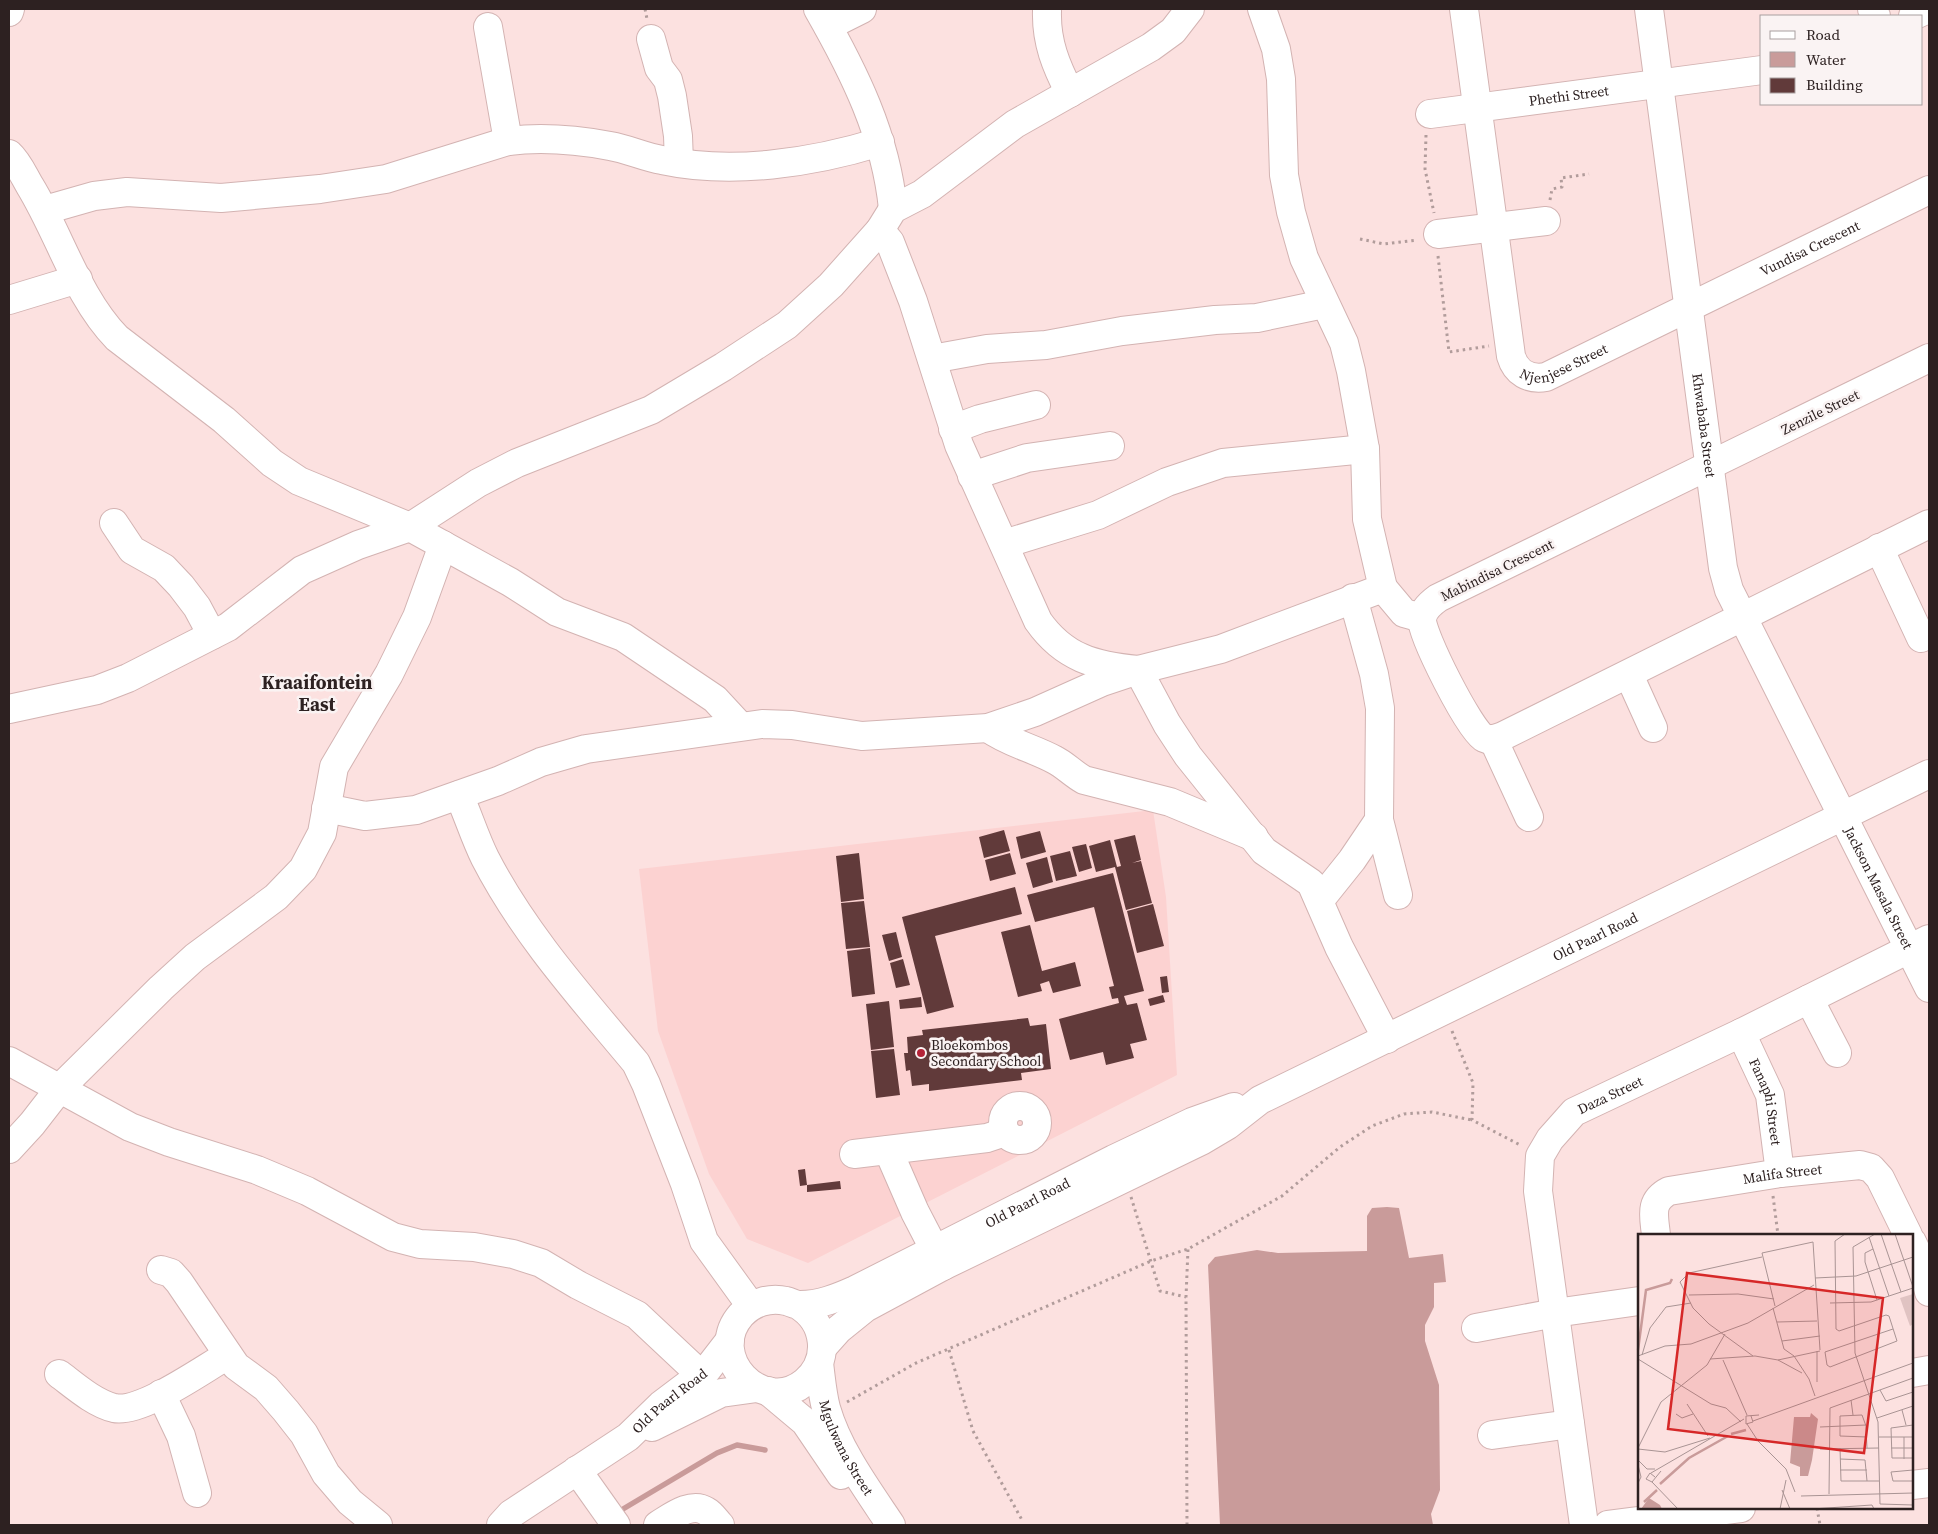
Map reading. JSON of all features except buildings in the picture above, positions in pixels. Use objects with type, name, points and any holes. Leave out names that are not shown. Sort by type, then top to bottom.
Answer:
[{"type":"street","points":[[862,9],[823,17],[864,97],[880,142],[891,185],[886,220],[890,242],[932,359],[953,429],[972,476],[1038,621],[1049,636],[1069,653],[1091,662],[1112,668],[1138,670]]},
{"type":"street","points":[[9,709],[97,690],[128,678],[228,626],[302,570],[358,545],[410,527],[494,475],[517,463],[651,410],[723,367],[787,325],[831,285],[886,220],[1015,124],[1166,37],[1190,9]]},
{"type":"street","points":[[1262,9],[1276,49],[1280,79],[1284,175],[1291,212],[1304,258],[1344,343],[1365,449],[1367,519],[1383,588],[1404,614],[1422,618],[1422,627],[1468,723],[1484,738],[1493,739],[1629,675],[1929,524]]},
{"type":"street","name":"Njenjese Street","points":[[1464,9],[1509,343],[1513,364],[1517,370],[1530,378],[1546,377],[1689,307]]},
{"type":"street","name":"Khwababa Street","points":[[1649,9],[1711,465],[1723,568],[1730,590],[1842,816]]},
{"type":"street","points":[[1915,15],[1928,9]]},
{"type":"street","points":[[1048,10],[1048,43],[1056,65],[1070,93]]},
{"type":"street","points":[[488,27],[508,141]]},
{"type":"street","points":[[651,39],[659,68],[668,80],[672,96],[678,136],[679,162]]},
{"type":"street","name":"Phethi Street","points":[[1478,108],[1760,70]]},
{"type":"street","points":[[1430,114],[1478,108]]},
{"type":"street","points":[[45,210],[94,196],[128,192],[222,198],[320,189],[386,179],[508,141],[559,140],[611,146],[662,160],[749,166],[849,152],[880,142]]},
{"type":"street","points":[[9,154],[45,210],[78,278],[104,324],[117,338],[224,420],[272,463],[299,481],[322,492],[410,527],[510,582],[557,612],[623,637],[715,699],[740,726]]},
{"type":"street","name":"Vundisa Crescent","points":[[1689,307],[1929,190]]},
{"type":"street","points":[[1437,238],[1494,227],[1546,221]]},
{"type":"street","points":[[9,300],[78,278]]},
{"type":"street","points":[[932,359],[986,349],[1046,344],[1122,331],[1215,320],[1257,318],[1324,304]]},
{"type":"street","name":"Zenzile Street","points":[[1711,465],[1929,358]]},
{"type":"street","points":[[953,429],[980,419],[1036,405]]},
{"type":"street","points":[[972,476],[1027,458],[1110,446]]},
{"type":"street","points":[[1004,544],[1098,516],[1167,482],[1223,463],[1365,449]]},
{"type":"street","name":"Mabindisa Crescent","points":[[1422,618],[1426,610],[1438,598],[1711,465]]},
{"type":"street","points":[[114,523],[132,550],[141,557],[164,568],[181,586],[197,606],[212,635]]},
{"type":"street","points":[[9,1149],[32,1124],[60,1088],[195,957],[276,897],[303,869],[318,841],[334,767],[389,674],[417,617],[443,545]]},
{"type":"street","points":[[1879,548],[1921,638]]},
{"type":"street","points":[[326,808],[365,816],[416,810],[569,753],[740,726],[762,724],[792,725],[862,736],[988,728],[1138,670],[1221,649],[1383,588]]},
{"type":"street","points":[[1353,598],[1374,674],[1380,708],[1379,820],[1398,895]]},
{"type":"street","points":[[1138,670],[1167,724],[1188,756],[1264,851],[1311,883],[1339,947],[1387,1039]]},
{"type":"street","points":[[1629,675],[1653,728]]},
{"type":"street","points":[[988,728],[1019,746],[1056,760],[1071,773],[1084,780],[1170,802],[1254,837]]},
{"type":"street","points":[[1493,739],[1529,817]]},
{"type":"street","name":"Old Paarl Road","points":[[479,1525],[506,1519],[628,1436],[655,1410],[701,1375],[716,1360],[730,1340],[736,1321],[751,1306],[764,1301],[778,1299],[798,1305],[827,1301],[938,1258],[1200,1140],[1228,1125],[1260,1100],[1929,774]]},
{"type":"street","points":[[460,795],[485,857],[509,899],[547,956],[636,1063],[681,1175],[704,1241],[751,1306]]},
{"type":"street","name":"Jackson Masala Street","points":[[1842,816],[1920,943],[1929,988]]},
{"type":"street","points":[[1320,900],[1352,860],[1379,820]]},
{"type":"street","name":"Daza Street","points":[[1584,1525],[1538,1191],[1540,1156],[1550,1139],[1574,1112],[1741,1033],[1920,943]]},
{"type":"street","points":[[1810,999],[1837,1053]]},
{"type":"street","name":"Fanaphi Street","points":[[1741,1033],[1770,1095],[1776,1174]]},
{"type":"street","points":[[9,1062],[130,1127],[257,1170],[307,1191],[394,1237],[420,1244],[474,1247],[513,1254],[541,1263],[637,1314],[701,1375]]},
{"type":"street","points":[[854,1154],[986,1138],[1005,1132]]},
{"type":"street","points":[[888,1150],[938,1258]]},
{"type":"street","name":"Malifa Street","points":[[1656,1234],[1654,1207],[1661,1195],[1684,1188],[1776,1174],[1860,1165],[1871,1168],[1880,1178],[1908,1234]]},
{"type":"street","points":[[1915,1255],[1929,1292]]},
{"type":"street","name":"Old Paarl Road","points":[[628,1436],[655,1426],[721,1394],[762,1390],[786,1391],[802,1384],[838,1329],[938,1258]]},
{"type":"street","points":[[161,1270],[171,1274],[179,1282],[236,1366],[266,1388],[286,1411],[304,1434],[326,1474],[350,1502],[378,1525]]},
{"type":"street","points":[[1476,1328],[1555,1313],[1638,1301]]},
{"type":"street","points":[[798,1305],[816,1323],[821,1335],[821,1356]]},
{"type":"street","points":[[730,1340],[729,1350],[735,1369],[741,1377],[762,1390]]},
{"type":"street","points":[[58,1374],[101,1403],[115,1408],[130,1408],[161,1394],[228,1355]]},
{"type":"street","name":"Mgulwana Street","points":[[821,1356],[825,1404],[860,1479],[891,1525]]},
{"type":"street","points":[[1913,1373],[1929,1370]]},
{"type":"street","name":"Mgulwana Street","points":[[762,1390],[805,1422],[876,1525]]},
{"type":"street","points":[[161,1394],[182,1436],[197,1493]]},
{"type":"street","points":[[1492,1435],[1570,1424]]},
{"type":"street","points":[[577,1470],[616,1525]]},
{"type":"street","points":[[1913,1485],[1929,1482]]},
{"type":"street","points":[[658,1525],[684,1510],[696,1508],[706,1510],[720,1525]]},
{"type":"street","points":[[1608,1525],[1694,1519],[1737,1509]]},
{"type":"path","points":[[1430,114],[1426,135],[1426,169],[1437,238],[1449,352],[1509,343]]},
{"type":"path","points":[[1546,221],[1552,189],[1562,187],[1561,178],[1589,174]]},
{"type":"path","points":[[1360,239],[1384,244],[1417,239],[1418,244],[1437,238]]},
{"type":"path","points":[[1452,1031],[1473,1083],[1472,1120]]},
{"type":"path","points":[[840,1404],[916,1363],[1151,1261],[1188,1249],[1282,1196],[1340,1147],[1372,1126],[1404,1114],[1432,1112],[1472,1120],[1498,1132],[1540,1156]]},
{"type":"path","points":[[1776,1174],[1778,1234]]},
{"type":"path","points":[[1129,1190],[1160,1291],[1186,1297]]},
{"type":"path","points":[[1187,1525],[1186,1297],[1188,1249]]},
{"type":"path","points":[[949,1350],[973,1431],[1022,1520]]},
{"type":"path","points":[[1817,1509],[1820,1525]]},
{"type":"shaded area","name":"Bloekombos Secondary School","points":[[1153,810],[1166,897],[1177,1075],[808,1263],[747,1239],[709,1174],[658,1031],[639,869]]},
{"type":"water","points":[[1372,1208],[1399,1208],[1409,1258],[1443,1254],[1446,1282],[1434,1283],[1434,1307],[1425,1325],[1425,1341],[1439,1385],[1440,1490],[1431,1514],[1433,1525],[1220,1525],[1208,1265],[1215,1257],[1257,1250],[1278,1253],[1367,1251],[1367,1216]]},
{"type":"waterway","points":[[623,1509],[717,1453],[737,1445],[765,1450]]},
{"type":"place","name":"Bloekombos Secondary School","points":[[921,1053]]},
{"type":"district","name":"Kraaifontein East","points":[[317,693]]}]
